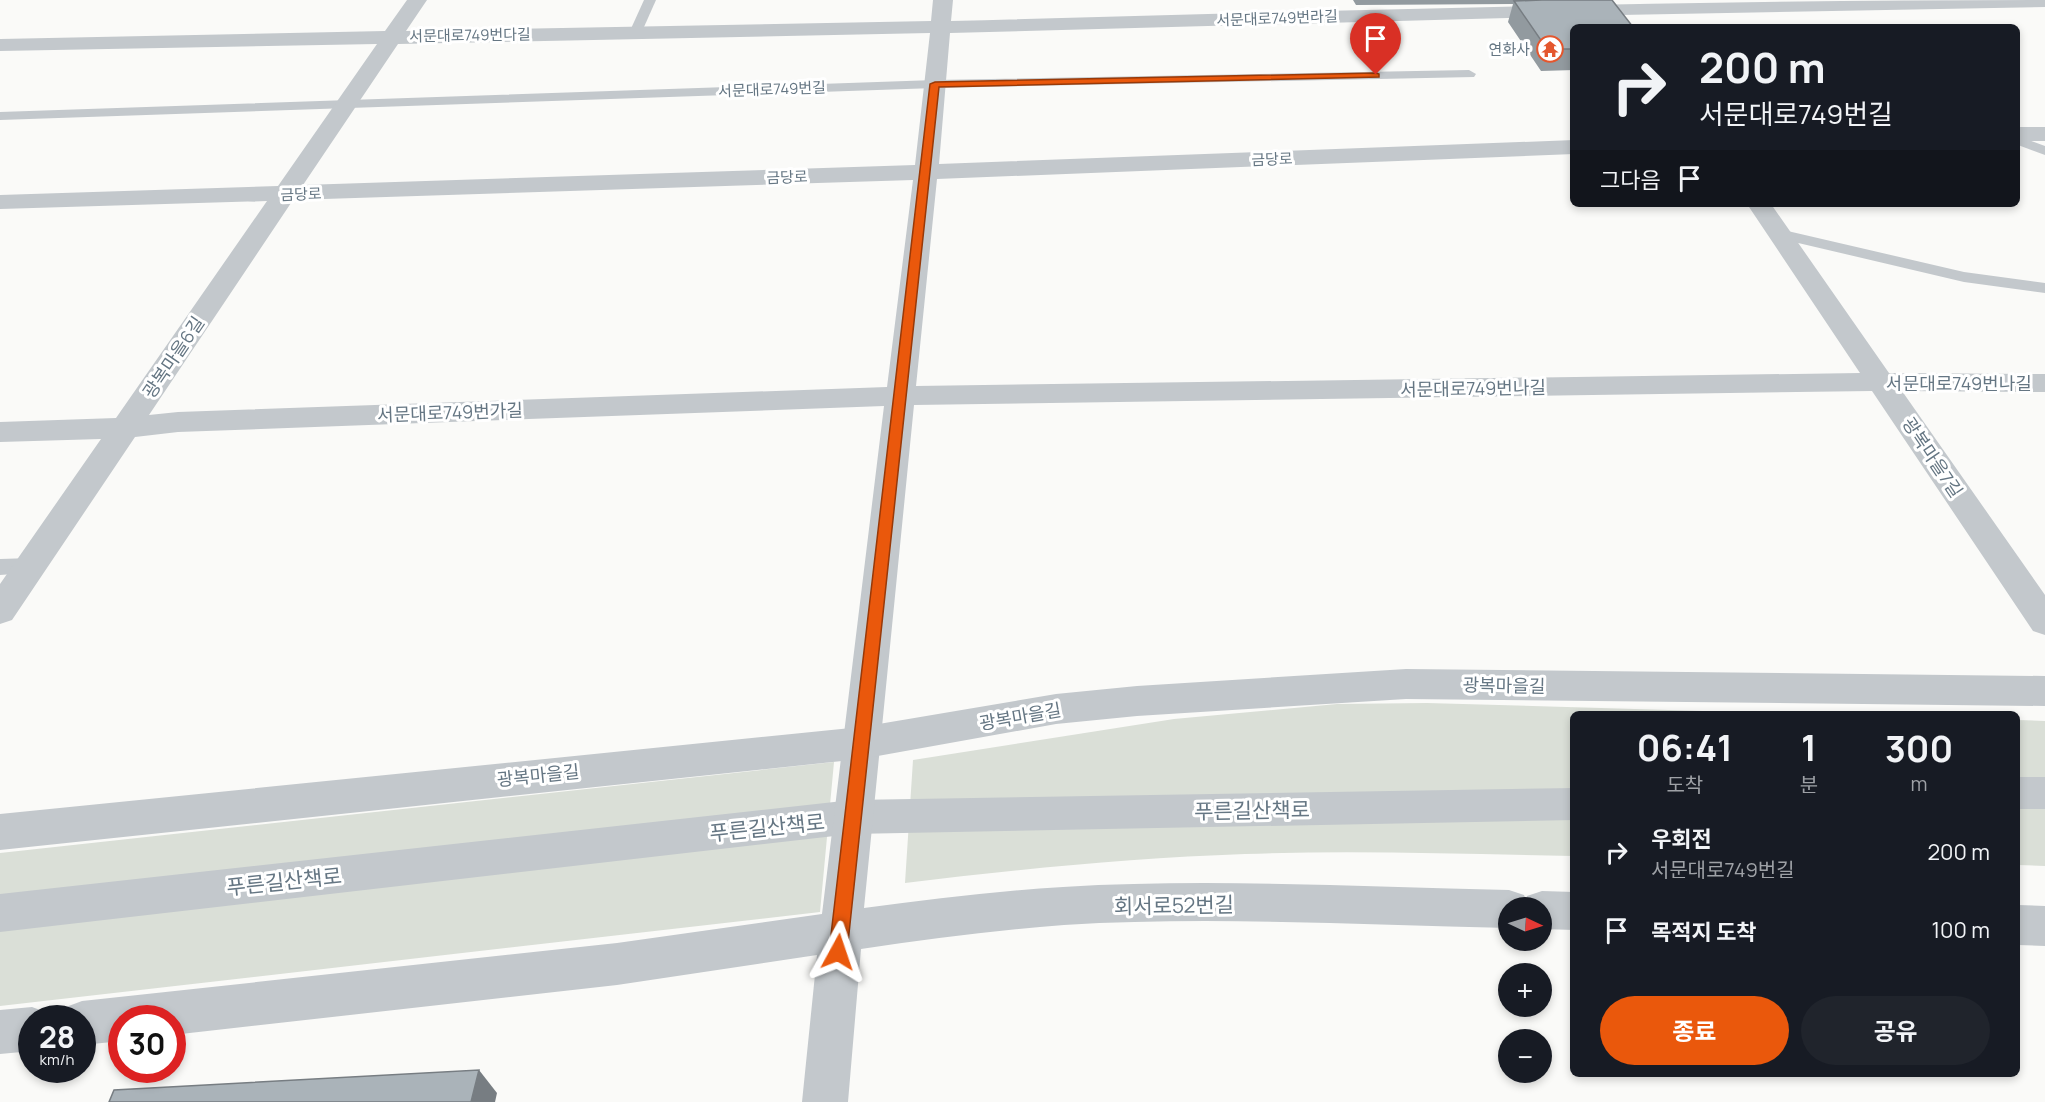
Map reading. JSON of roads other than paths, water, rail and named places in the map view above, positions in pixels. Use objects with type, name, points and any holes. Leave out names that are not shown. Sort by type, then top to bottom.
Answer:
[{"type":"street","name":"광복마을6길","points":[[0,611],[417,0]]},
{"type":"street","name":"서문대로749번라길","points":[[942,13],[2045,1]]},
{"type":"street","points":[[1617,4],[1631,24]]},
{"type":"street","name":"서문대로749번다길","points":[[0,45],[635,33],[942,13]]},
{"type":"street","points":[[825,1102],[852,817],[942,13]]},
{"type":"street","points":[[2020,135],[2045,134]]},
{"type":"street","name":"금당로","points":[[0,202],[926,172],[1570,147]]},
{"type":"street","name":"광복마을7길","points":[[1761,207],[2045,622]]},
{"type":"street","name":"서문대로749번나길","points":[[900,396],[1881,382],[2045,383]]},
{"type":"street","name":"서문대로749번가길","points":[[0,432],[126,428],[178,422],[900,396]]},
{"type":"street","name":"광복마을길","points":[[0,832],[450,783],[861,743],[1056,709],[1137,700],[1406,684],[2045,691]]},
{"type":"street","points":[[2020,794],[2045,793]]},
{"type":"street","name":"푸른길산책로","points":[[0,913],[852,817],[1570,804]]},
{"type":"street","name":"회서로52번길","points":[[186,1012],[617,964],[956,915],[1065,906],[1196,903],[1498,909]]},
{"type":"street","points":[[1552,910],[1570,911]]},
{"type":"street","points":[[2020,925],[2045,926]]},
{"type":"street","points":[[0,1032],[18,1030]]},
{"type":"lane","points":[[635,33],[650,0]]},
{"type":"lane","name":"서문대로749번길","points":[[347,103],[935,84],[1469,74]]},
{"type":"lane","points":[[0,116],[347,103]]},
{"type":"lane","points":[[2020,141],[2045,151]]},
{"type":"lane","points":[[1779,234],[1964,277],[2045,288]]},
{"type":"lane","points":[[0,567],[31,566]]},
{"type":"place","name":"연화사","points":[[1550,49]]}]
